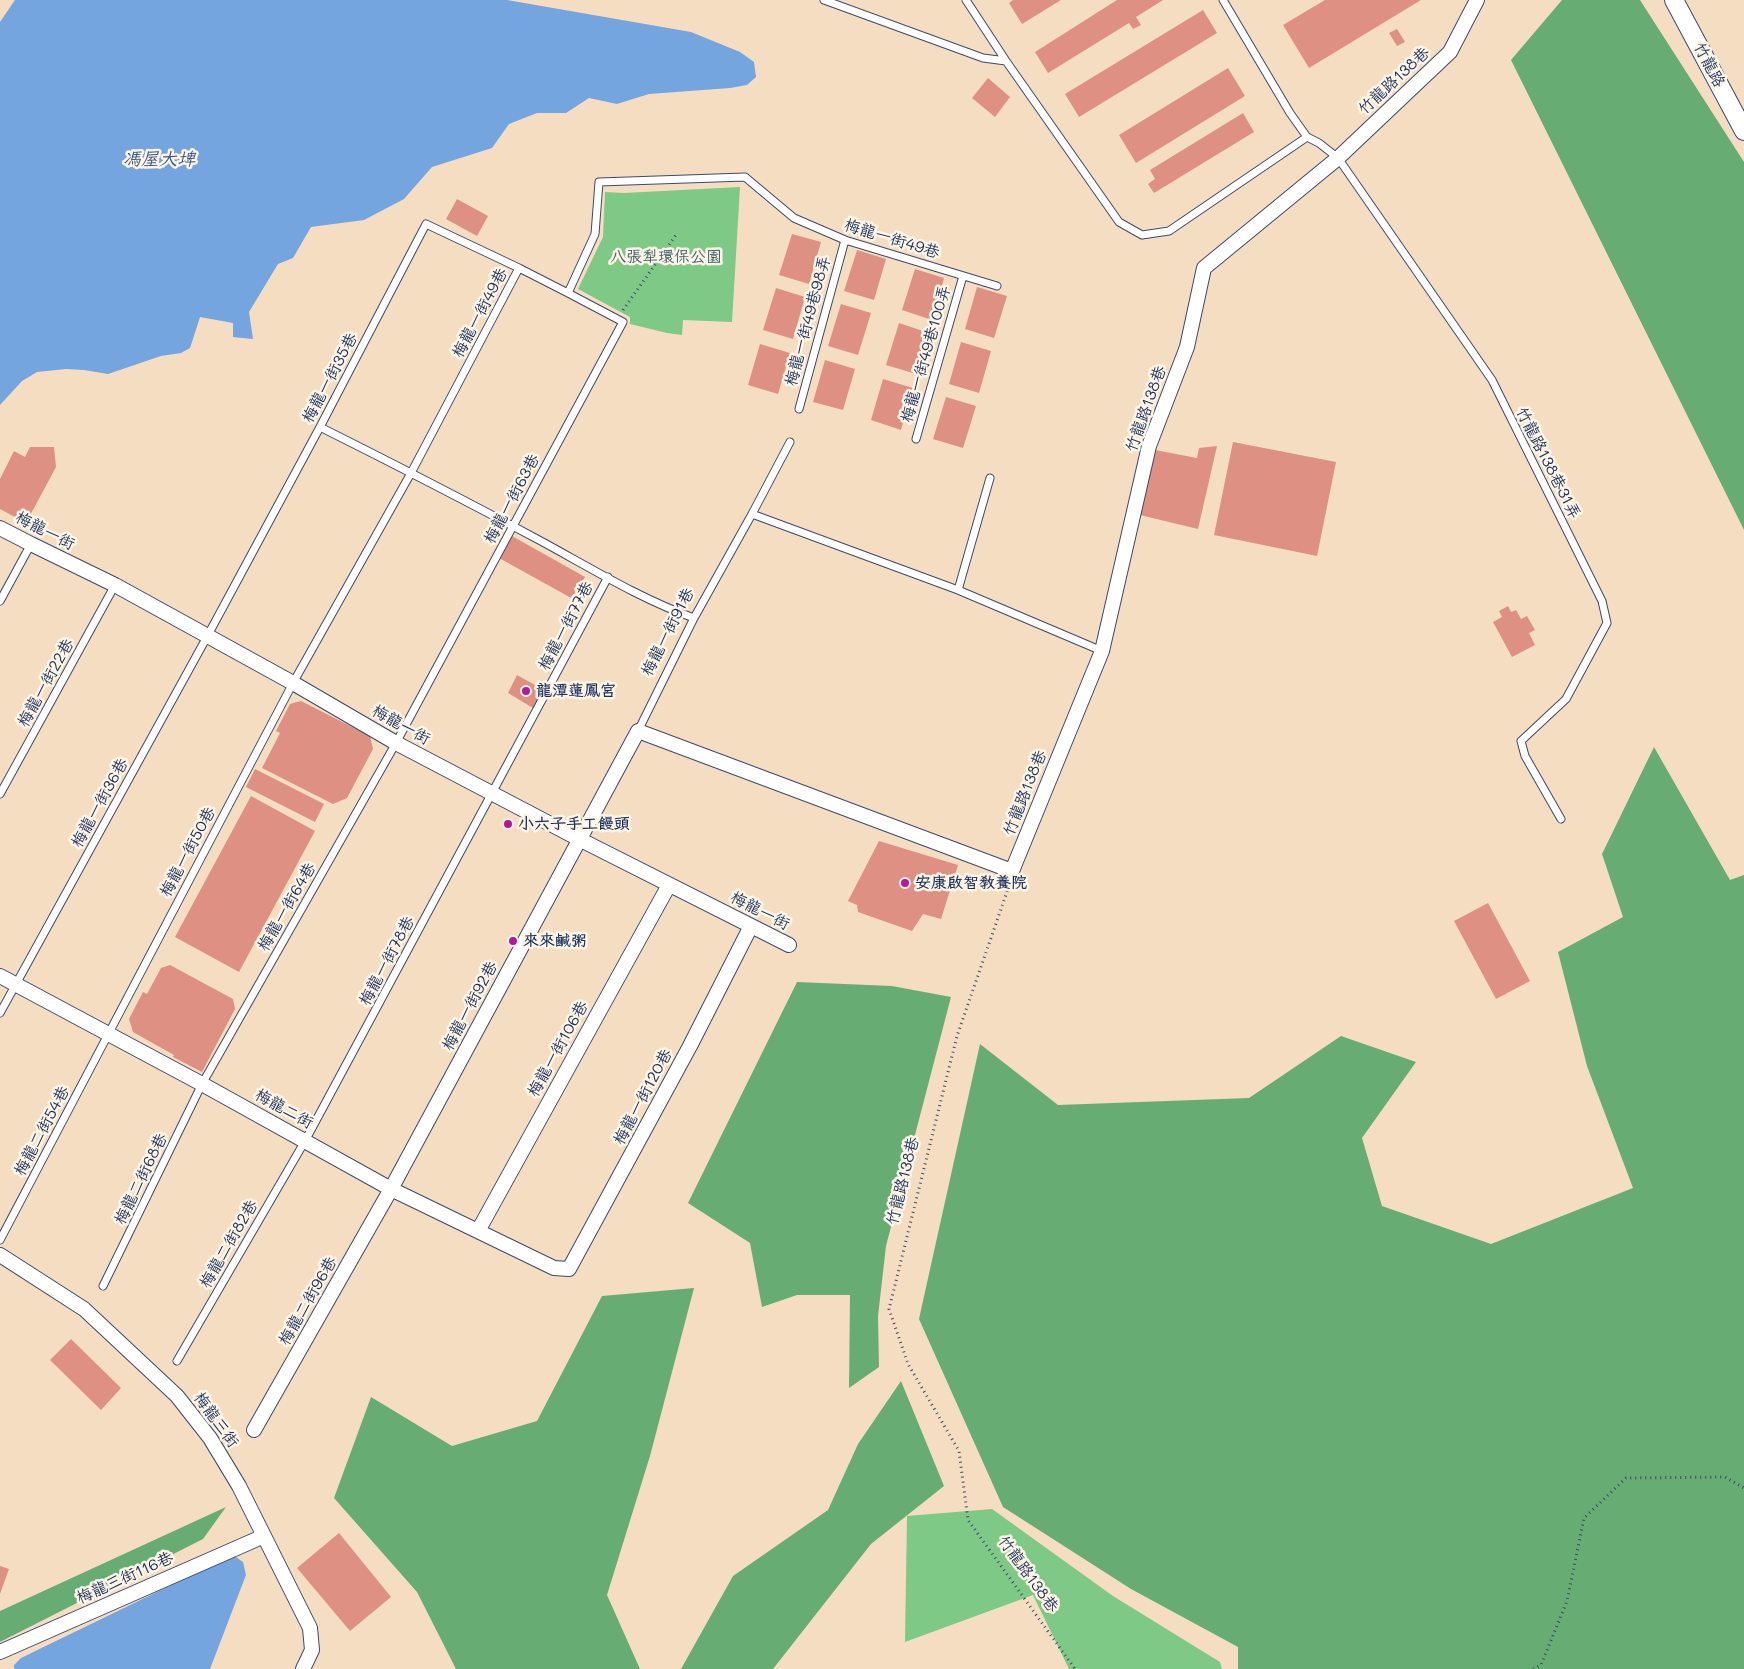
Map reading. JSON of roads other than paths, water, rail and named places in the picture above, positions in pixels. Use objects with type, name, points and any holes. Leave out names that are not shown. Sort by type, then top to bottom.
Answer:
[{"type":"street","name":"竹龍路138巷","points":[[638,731],[1012,871],[1102,651],[1149,446],[1187,347],[1204,268],[1338,158],[1450,52],[1477,0]]},
{"type":"street","name":"竹龍路","points":[[1674,0],[1744,131]]},
{"type":"street","name":"梅龍一街","points":[[0,528],[115,585],[208,635],[396,743],[579,839],[789,945]]},
{"type":"street","name":"梅龍一街91巷","points":[[579,839],[638,731]]},
{"type":"street","name":"梅龍一街92巷","points":[[391,1189],[579,839]]},
{"type":"street","name":"梅龍一街106巷","points":[[478,1231],[670,885]]},
{"type":"street","name":"梅龍一街120巷","points":[[554,1268],[569,1269],[690,1046],[752,926]]},
{"type":"street","name":"梅龍二街","points":[[0,976],[202,1084],[391,1189],[554,1268]]},
{"type":"street","name":"梅龍二街96巷","points":[[254,1430],[391,1189]]},
{"type":"street","name":"梅龍三街","points":[[0,1255],[84,1309],[177,1396],[210,1438],[239,1486],[310,1628],[312,1650],[303,1669]]},
{"type":"street","name":"梅龍三街116巷","points":[[0,1652],[264,1536]]},
{"type":"lane","points":[[824,0],[983,58],[1006,61]]},
{"type":"lane","points":[[966,0],[1006,61],[1119,222],[1142,236],[1169,231],[1307,137],[1290,113],[1223,0]]},
{"type":"lane","name":"竹龍路138巷31弄","points":[[1307,137],[1319,143],[1338,158],[1492,380],[1602,601],[1607,623],[1566,699],[1521,741],[1525,756],[1561,819]]},
{"type":"lane","name":"梅龍一街49巷","points":[[293,683],[411,472],[519,268],[568,293],[595,234],[599,182],[745,177],[794,218],[845,240],[997,286]]},
{"type":"lane","name":"梅龍一街35巷","points":[[208,635],[320,428],[426,224],[519,268]]},
{"type":"lane","name":"梅龍一街49巷98弄","points":[[799,409],[845,240]]},
{"type":"lane","name":"梅龍一街49巷100弄","points":[[916,440],[963,276]]},
{"type":"lane","name":"梅龍一街63巷","points":[[396,743],[623,322],[568,293]]},
{"type":"lane","points":[[320,428],[411,472],[674,611],[694,618]]},
{"type":"lane","name":"梅龍一街91巷","points":[[638,731],[694,618],[790,442]]},
{"type":"lane","points":[[958,590],[990,478]]},
{"type":"lane","points":[[752,514],[958,590],[1102,651]]},
{"type":"lane","points":[[0,602],[30,544]]},
{"type":"lane","name":"梅龍一街77巷","points":[[493,794],[608,577]]},
{"type":"lane","name":"梅龍一街22巷","points":[[0,794],[115,585]]},
{"type":"lane","name":"梅龍一街36巷","points":[[0,1013],[208,635]]},
{"type":"lane","name":"梅龍一街50巷","points":[[108,1034],[293,683]]},
{"type":"lane","name":"梅龍一街64巷","points":[[202,1084],[396,743]]},
{"type":"lane","name":"梅龍一街78巷","points":[[305,1141],[493,794]]},
{"type":"lane","name":"梅龍二街54巷","points":[[0,1240],[108,1034]]},
{"type":"lane","name":"梅龍二街68巷","points":[[103,1286],[202,1084]]},
{"type":"lane","name":"梅龍二街82巷","points":[[177,1361],[305,1141]]},
{"type":"water","name":"馮屋大埤","points":[[15,0],[507,0],[691,32],[740,52],[754,62],[756,77],[747,85],[649,94],[617,104],[589,98],[566,113],[537,113],[509,124],[492,148],[432,167],[404,199],[364,220],[311,227],[293,258],[278,264],[249,312],[253,339],[233,337],[233,323],[200,317],[190,348],[181,353],[161,356],[108,374],[66,369],[37,372],[22,381],[0,405],[0,22]]},
{"type":"water","points":[[233,1555],[243,1562],[246,1575],[210,1669],[14,1669],[14,1665],[21,1658]]},
{"type":"place","name":"龍潭蓮鳳宮","points":[[526,691]]},
{"type":"place","name":"小六子手工饅頭","points":[[508,824]]},
{"type":"place","name":"安康啟智教養院","points":[[905,883]]},
{"type":"place","name":"來來鹹粥","points":[[513,941]]},
{"type":"park label","name":"八張犁環保公園","points":[[666,257]]}]
